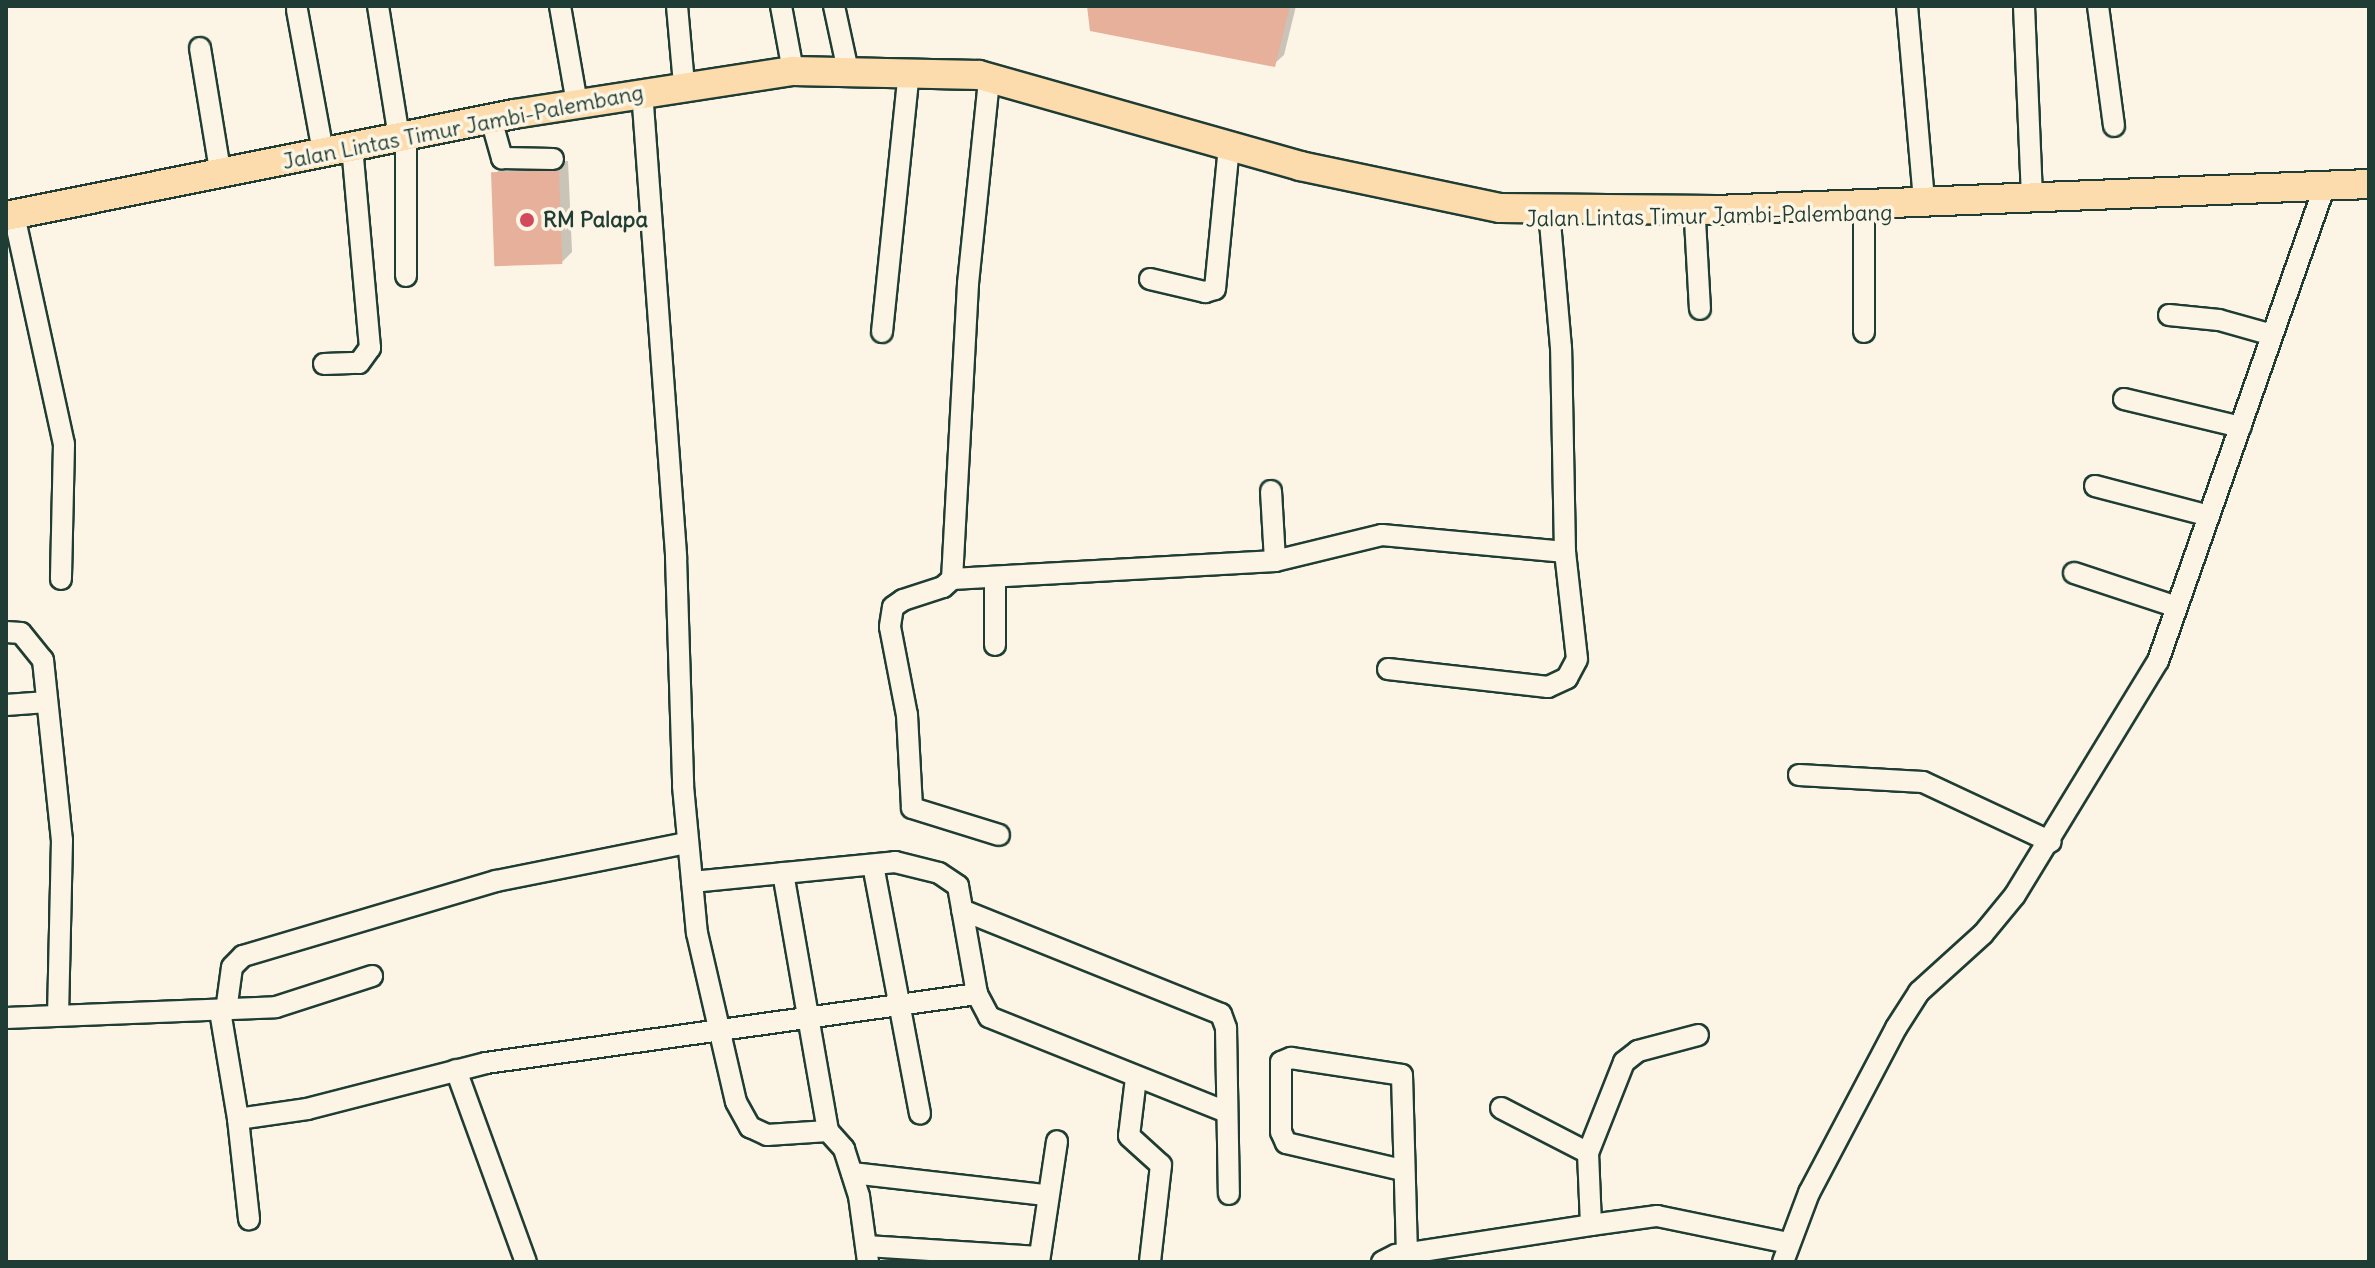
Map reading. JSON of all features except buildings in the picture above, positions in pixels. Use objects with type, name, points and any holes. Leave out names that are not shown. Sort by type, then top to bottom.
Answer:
[{"type":"highway","name":"Jalan Lintas Timur Jambi-Palembang","points":[[10,215],[90,196],[221,176],[352,146],[642,91],[793,71],[979,75],[1300,166],[1500,208],[1716,210],[2032,198],[2369,193]]},
{"type":"highway","name":"Jalan Lintas Timur Jambi-Palembang","points":[[916,72],[1228,156],[1452,212],[1550,223],[1864,215],[2322,193],[2369,184]]},
{"type":"street","points":[[378,6],[402,136],[406,276]]},
{"type":"street","points":[[560,6],[577,103]]},
{"type":"street","points":[[677,6],[684,85]]},
{"type":"street","points":[[781,6],[793,71]]},
{"type":"street","points":[[834,6],[848,71]]},
{"type":"street","points":[[1907,6],[1924,202]]},
{"type":"street","points":[[2024,6],[2032,198]]},
{"type":"street","points":[[2098,6],[2114,126]]},
{"type":"street","points":[[297,10],[323,152]]},
{"type":"street","points":[[200,48],[221,176]]},
{"type":"street","points":[[882,332],[916,72]]},
{"type":"street","points":[[952,579],[968,284],[988,90]]},
{"type":"street","points":[[642,91],[676,557],[687,843],[718,1030],[736,1102],[750,1127],[767,1135],[828,1131]]},
{"type":"street","points":[[491,119],[502,158],[553,159]]},
{"type":"street","points":[[324,364],[359,363],[370,348],[352,146]]},
{"type":"street","points":[[1150,279],[1205,292],[1215,289],[1228,156]]},
{"type":"street","points":[[1382,1262],[1407,1254],[1657,1216],[1785,1252],[1825,1160],[1919,992],[1983,934],[2051,842],[2158,661],[2322,193]]},
{"type":"street","points":[[10,215],[64,444],[61,579]]},
{"type":"street","points":[[1864,215],[1864,332]]},
{"type":"street","points":[[1695,220],[1700,309]]},
{"type":"street","points":[[1388,669],[1548,687],[1567,678],[1577,659],[1565,552],[1561,348],[1550,223]]},
{"type":"street","points":[[2169,315],[2219,320],[2272,335]]},
{"type":"street","points":[[2124,399],[2241,427]]},
{"type":"street","points":[[2095,486],[2209,516]]},
{"type":"street","points":[[1271,491],[1275,561]]},
{"type":"street","points":[[999,835],[912,808],[907,715],[890,627],[893,607],[903,600],[943,587],[952,579],[1275,561],[1382,535],[1565,552]]},
{"type":"street","points":[[2074,573],[2177,607]]},
{"type":"street","points":[[995,579],[995,645]]},
{"type":"street","points":[[6,632],[21,633],[43,660],[62,840],[58,1015]]},
{"type":"street","points":[[6,705],[47,702]]},
{"type":"street","points":[[1799,775],[1923,782],[2051,842]]},
{"type":"street","points":[[249,1219],[223,1011],[232,967],[243,956],[496,881],[687,843]]},
{"type":"street","points":[[692,882],[895,862],[939,873],[958,886],[977,994],[989,1017],[1226,1112]]},
{"type":"street","points":[[873,865],[896,1005],[920,1114]]},
{"type":"street","points":[[783,873],[812,1017],[828,1131],[844,1149],[852,1173],[867,1254],[1039,1260],[1046,1195],[1057,1141]]},
{"type":"street","points":[[962,910],[1221,1014],[1226,1028],[1229,1194]]},
{"type":"street","points":[[6,1018],[276,1007],[372,976]]},
{"type":"street","points":[[238,1119],[307,1109],[456,1070],[977,994]]},
{"type":"street","points":[[1591,1225],[1588,1153],[1624,1062],[1638,1051],[1698,1035]]},
{"type":"street","points":[[1402,1170],[1286,1143],[1281,1132],[1281,1062],[1291,1058],[1402,1075],[1402,1170],[1407,1254]]},
{"type":"street","points":[[456,1070],[526,1262]]},
{"type":"street","points":[[1136,1078],[1129,1136],[1161,1165],[1150,1262]]},
{"type":"street","points":[[1501,1108],[1588,1153]]},
{"type":"street","points":[[852,1173],[1046,1195]]},
{"type":"place","name":"RM Palapa","points":[[527,220]]}]
